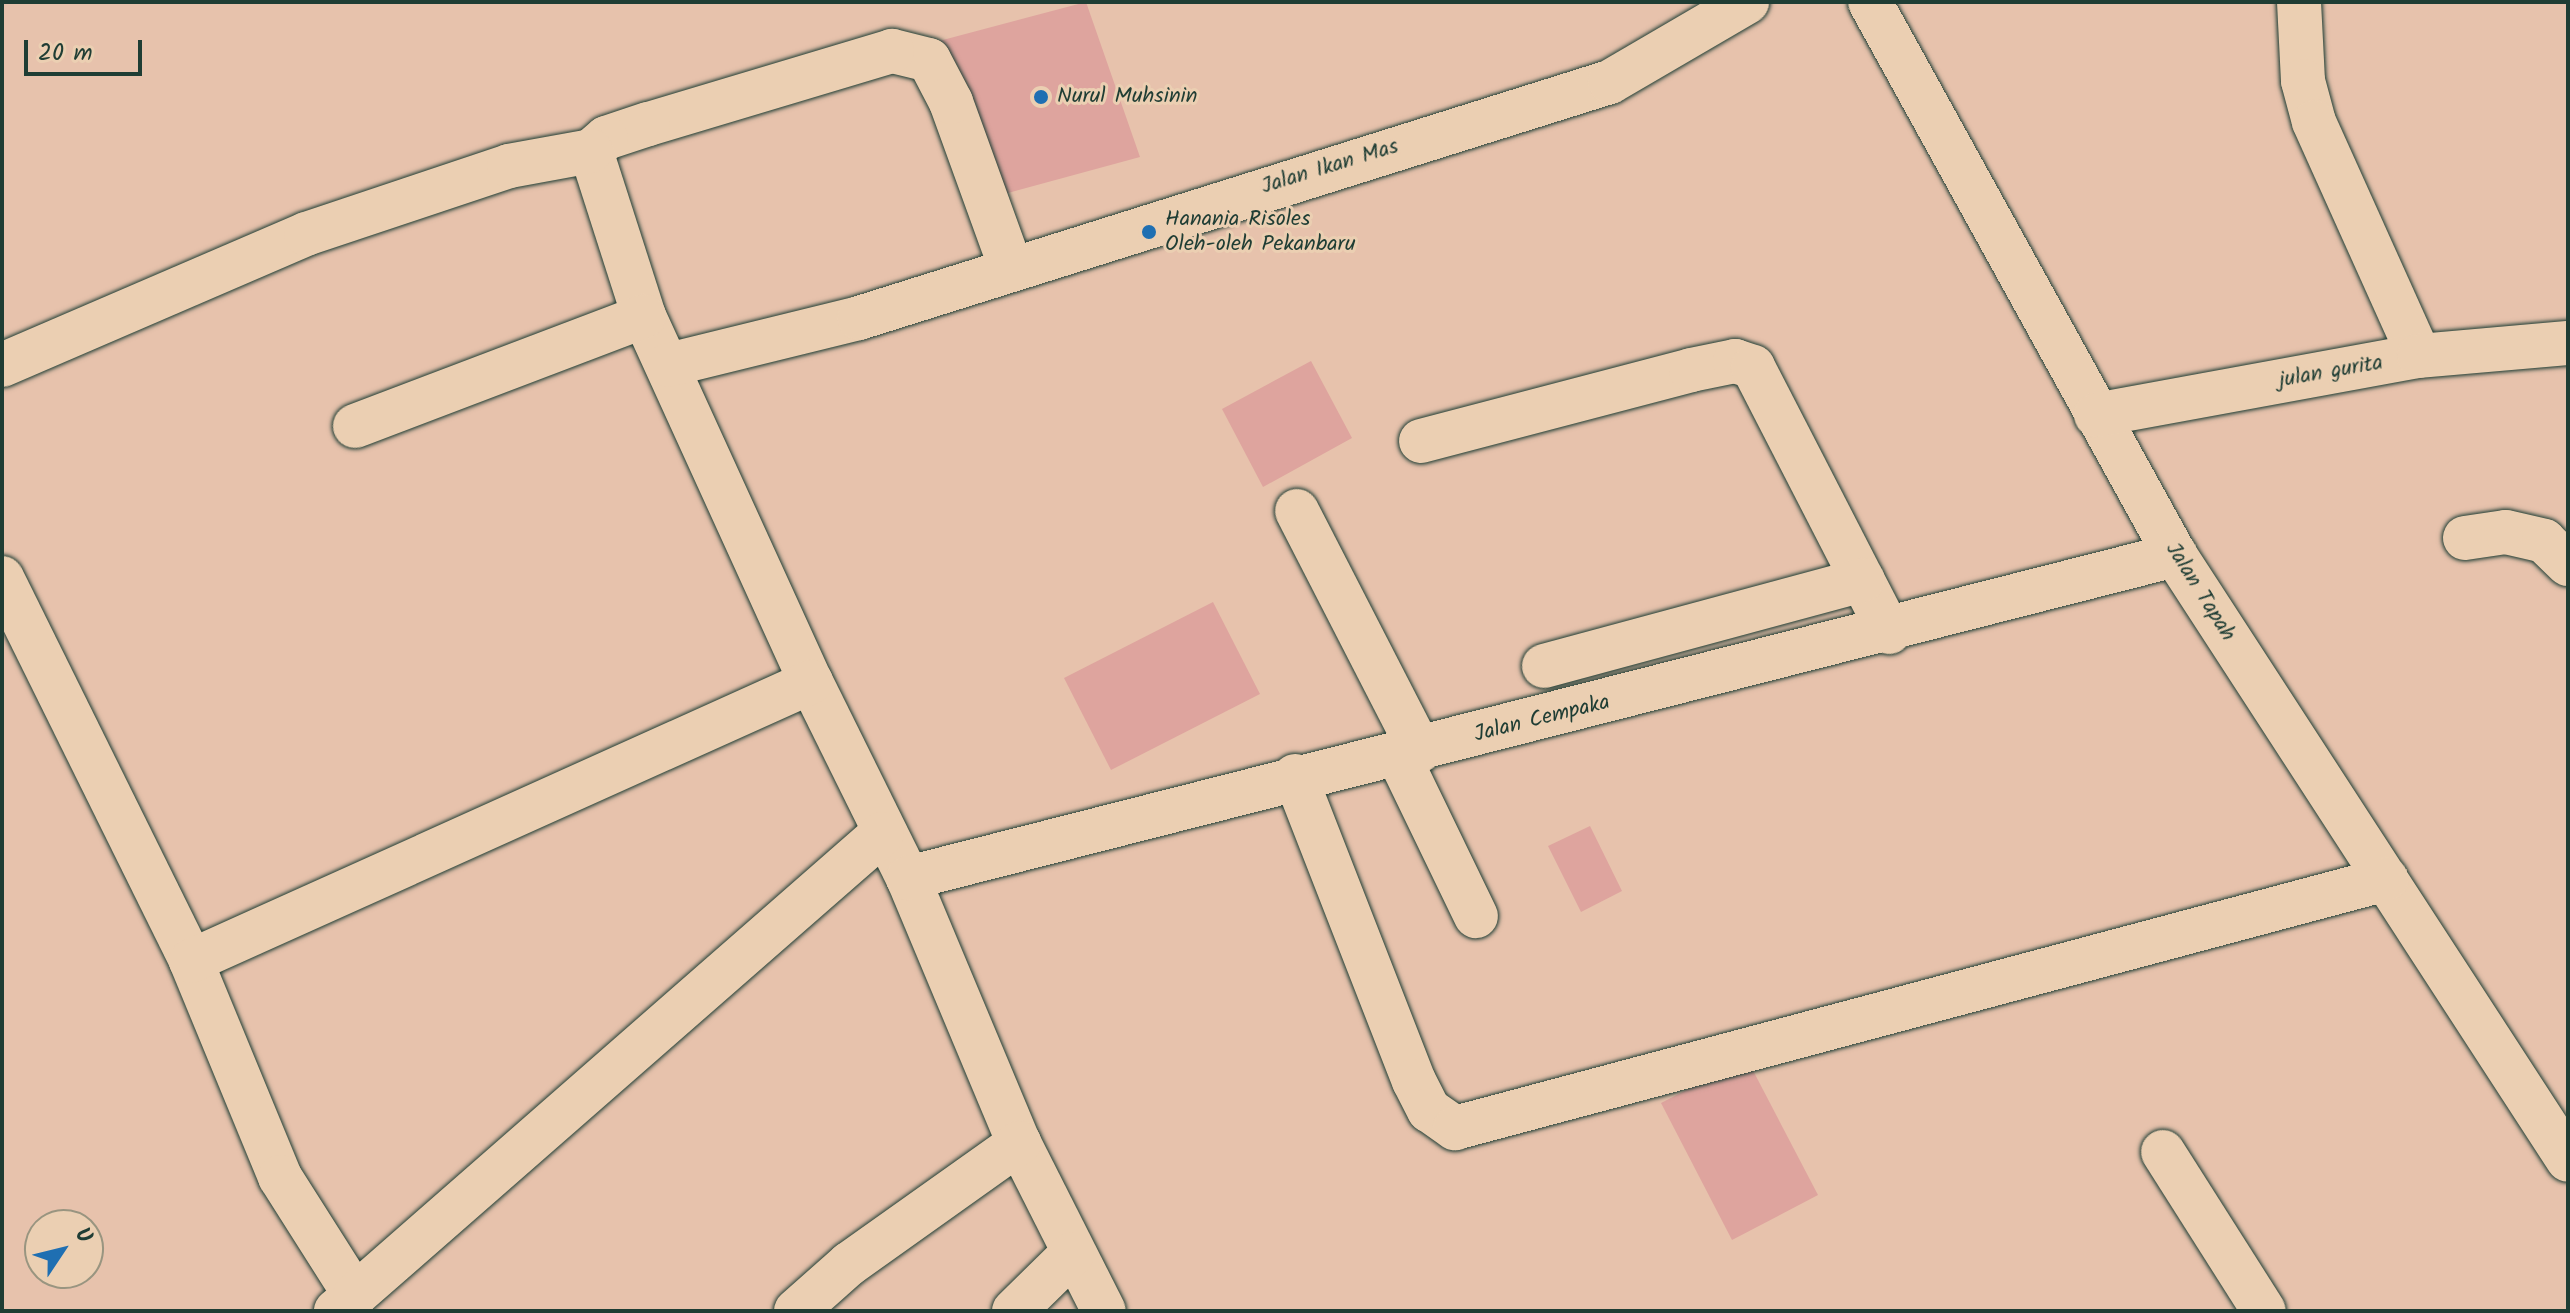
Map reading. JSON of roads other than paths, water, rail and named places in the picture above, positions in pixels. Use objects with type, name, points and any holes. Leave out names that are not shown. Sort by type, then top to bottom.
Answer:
[{"type":"street","name":"Jalan Ikan Mas","points":[[668,365],[859,318],[1610,82],[1747,2]]},
{"type":"street","name":"Jalan Tapah","points":[[1870,2],[2175,555],[2568,1160]]},
{"type":"street","points":[[2299,2],[2303,81],[2314,122],[2419,356]]},
{"type":"street","points":[[2,365],[306,234],[509,166],[591,151],[648,124],[892,51],[929,60],[951,102],[1011,268]]},
{"type":"street","points":[[591,151],[644,316],[882,834],[908,878],[1019,1143],[1072,1254],[1104,1311]]},
{"type":"street","points":[[355,426],[644,316]]},
{"type":"street","name":"julan gurita","points":[[2096,415],[2419,356],[2568,343]]},
{"type":"street","points":[[1421,441],[1735,361],[1753,367],[1767,384],[1889,632]]},
{"type":"street","points":[[1297,511],[1409,752],[1476,916]]},
{"type":"street","points":[[2465,538],[2506,532],[2544,541],[2568,564]]},
{"type":"street","name":"Jalan Cempaka","points":[[908,878],[1295,776],[1409,752],[1889,632],[2175,555]]},
{"type":"street","points":[[2,578],[191,961],[268,1153],[346,1303],[882,834]]},
{"type":"street","points":[[1544,666],[1681,632],[1863,580]]},
{"type":"street","points":[[1681,632],[1695,680]]},
{"type":"street","points":[[191,961],[811,682]]},
{"type":"street","points":[[1295,776],[1404,1060],[1429,1110],[1455,1128],[2386,879]]},
{"type":"street","points":[[796,1311],[849,1264],[1019,1143]]},
{"type":"street","points":[[2163,1152],[2264,1311]]},
{"type":"street","points":[[1014,1311],[1072,1254]]},
{"type":"place","name":"Nurul Muhsinin","points":[[1041,97]]},
{"type":"place","name":"Hanania Risoles Oleh-oleh Pekanbaru","points":[[1149,232]]}]
